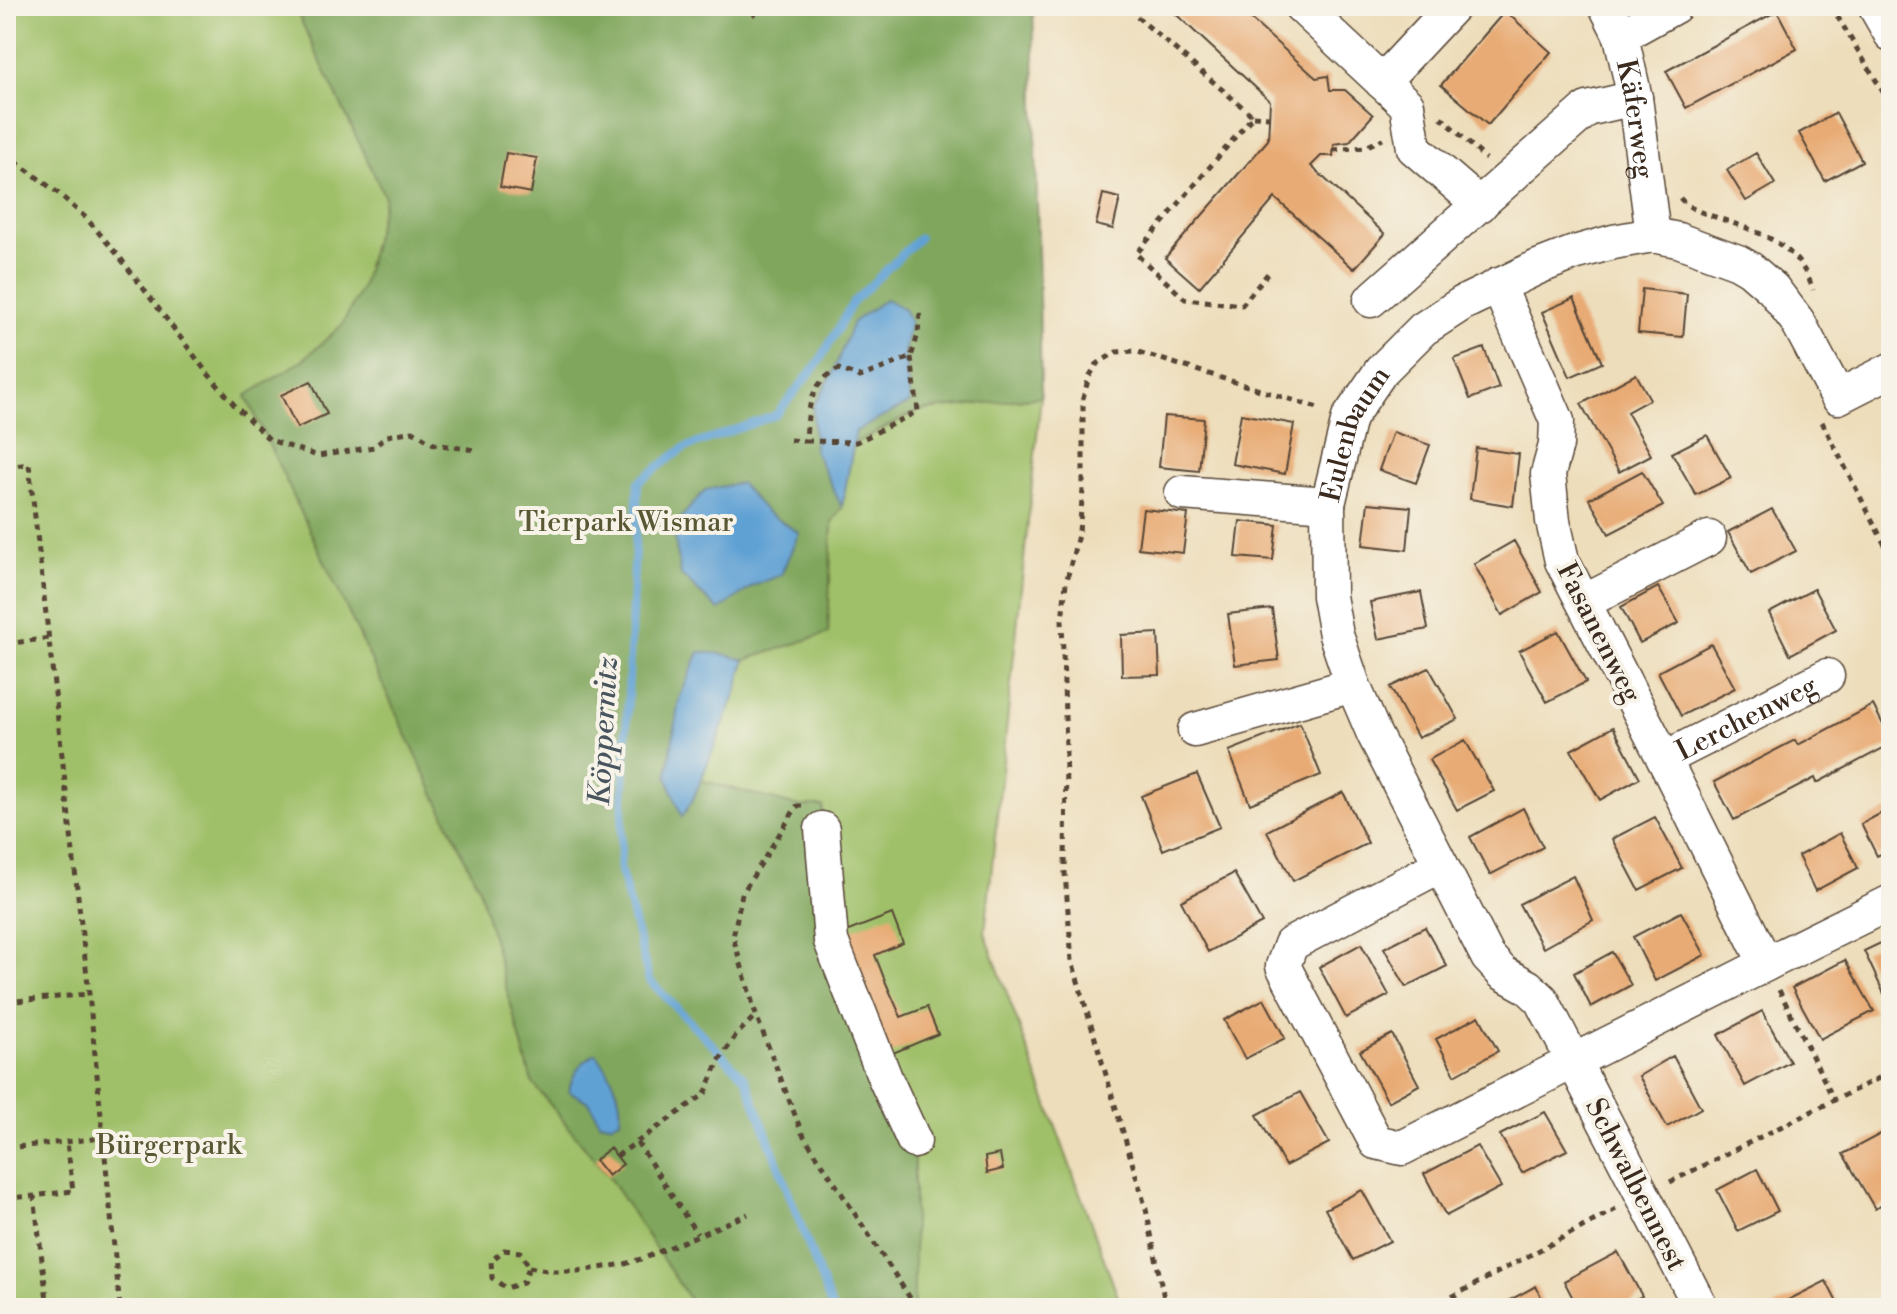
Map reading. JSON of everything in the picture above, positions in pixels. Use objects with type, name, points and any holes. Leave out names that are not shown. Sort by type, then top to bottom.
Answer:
[{"type":"street","points":[[1301,6],[1424,121],[1414,148],[1480,205]]},
{"type":"street","points":[[1382,82],[1453,6]]},
{"type":"street","points":[[1614,21],[1675,6]]},
{"type":"street","points":[[1875,6],[1891,34]]},
{"type":"street","name":"Käferweg","points":[[1614,21],[1635,98],[1653,235]]},
{"type":"street","points":[[1371,300],[1587,109],[1635,98]]},
{"type":"street","name":"Eulenbaum","points":[[1574,1060],[1542,1000],[1528,987],[1503,973],[1488,957],[1374,734],[1353,685],[1336,635],[1329,596],[1328,504],[1349,418],[1381,371],[1423,329],[1463,303],[1574,253],[1653,235],[1678,240],[1738,262],[1773,289],[1798,322],[1838,397],[1891,370]]},
{"type":"street","name":"Fasanenweg","points":[[1498,285],[1557,421],[1556,445],[1548,474],[1553,521],[1562,561],[1766,964]]},
{"type":"street","points":[[1182,493],[1328,504]]},
{"type":"street","points":[[1584,602],[1709,538]]},
{"type":"street","name":"Lerchenweg","points":[[1664,759],[1827,676]]},
{"type":"street","points":[[1195,730],[1353,685]]},
{"type":"street","points":[[816,818],[831,941],[885,1078],[914,1141]]},
{"type":"street","points":[[1441,865],[1291,944],[1283,966],[1376,1142],[1402,1148],[1891,902]]},
{"type":"street","name":"Schwalbennest","points":[[1574,1060],[1701,1308]]},
{"type":"path","points":[[752,15],[766,6]]},
{"type":"path","points":[[1133,6],[1135,15],[1253,116],[1269,117]]},
{"type":"path","points":[[1831,6],[1891,105]]},
{"type":"path","points":[[1253,116],[1136,254],[1185,299],[1242,305],[1269,272]]},
{"type":"path","points":[[1333,150],[1365,147],[1424,121],[1507,179]]},
{"type":"path","points":[[6,154],[86,218],[205,370],[236,407],[270,440],[318,456],[374,447],[387,436],[413,431],[434,444],[475,450]]},
{"type":"path","points":[[1677,195],[1688,207],[1773,240],[1787,250],[1802,264],[1817,301]]},
{"type":"path","points":[[790,440],[857,442],[918,411],[909,358],[918,334],[920,313]]},
{"type":"path","points":[[1166,1308],[1146,1209],[1072,961],[1065,873],[1066,748],[1062,620],[1066,583],[1079,531],[1083,490],[1083,398],[1089,377],[1097,364],[1116,352],[1135,351],[1349,418]]},
{"type":"path","points":[[807,441],[808,404],[827,375],[839,369],[860,377],[909,358]]},
{"type":"path","points":[[1819,417],[1891,557]]},
{"type":"path","points":[[6,467],[29,464],[89,994],[120,1308]]},
{"type":"path","points":[[6,644],[50,638]]},
{"type":"path","points":[[816,818],[797,806],[742,894],[733,937],[756,1015],[802,1133],[914,1304]]},
{"type":"path","points":[[6,945],[10,1001],[89,994]]},
{"type":"path","points":[[1766,964],[1834,1100]]},
{"type":"path","points":[[617,1156],[705,1094],[719,1061],[736,1035],[756,1015]]},
{"type":"path","points":[[6,1148],[103,1138]]},
{"type":"path","points":[[6,1198],[73,1191],[67,1142]]},
{"type":"path","points":[[637,1142],[697,1234]]},
{"type":"path","points":[[34,1196],[48,1308]]},
{"type":"path","points":[[529,1267],[578,1271],[625,1264],[748,1214]]},
{"type":"path","points":[[504,1250],[521,1252],[529,1267],[523,1283],[506,1288],[492,1278],[491,1261],[504,1250]]},
{"type":"green space","name":"Tierpark Wismar","points":[[6,6],[1033,6],[1041,397],[985,933],[1122,1308],[6,1308]]},
{"type":"green space","points":[[294,6],[1033,6],[1041,397],[918,411],[857,442],[851,449],[842,507],[832,523],[828,633],[745,660],[736,693],[701,780],[797,806],[823,806],[831,941],[914,1141],[916,1308],[695,1308],[608,1176],[532,1082],[479,888],[246,396],[303,360],[342,325],[362,287],[385,197]]},
{"type":"water","points":[[886,299],[904,309],[910,322],[904,353],[910,403],[856,431],[842,507],[814,450],[813,407],[832,375],[853,322]]},
{"type":"water","points":[[740,483],[766,512],[799,533],[781,575],[753,586],[719,610],[681,575],[673,527],[705,490]]},
{"type":"water","points":[[699,652],[745,660],[736,693],[693,799],[682,817],[667,776],[679,699]]},
{"type":"water","points":[[596,1053],[611,1076],[620,1101],[620,1120],[610,1124],[599,1122],[590,1103],[569,1091],[578,1069]]},
{"type":"building","points":[[1167,6],[1236,6],[1316,78],[1328,76],[1330,90],[1345,90],[1373,115],[1349,142],[1334,144],[1333,156],[1321,156],[1311,166],[1385,234],[1354,269],[1275,198],[1199,288],[1165,258],[1268,140],[1270,101]]},
{"type":"building","points":[[1505,11],[1551,52],[1488,125],[1441,85]]},
{"type":"building","points":[[1777,11],[1797,49],[1686,108],[1666,71]]},
{"type":"building","points":[[1836,113],[1862,161],[1825,181],[1799,133]]},
{"type":"building","points":[[506,153],[537,158],[531,193],[500,187]]},
{"type":"building","points":[[1756,153],[1775,184],[1746,201],[1727,170]]},
{"type":"building","points":[[1103,194],[1120,198],[1113,229],[1096,225]]},
{"type":"building","points":[[1642,289],[1687,294],[1683,337],[1638,333]]},
{"type":"building","points":[[1574,298],[1602,363],[1570,377],[1542,312]]},
{"type":"building","points":[[1484,348],[1499,388],[1470,399],[1454,359]]},
{"type":"building","points":[[1636,374],[1650,399],[1627,412],[1651,455],[1619,472],[1581,404]]},
{"type":"building","points":[[311,381],[327,414],[297,428],[281,395]]},
{"type":"building","points":[[1241,414],[1294,424],[1285,474],[1232,464]]},
{"type":"building","points":[[1164,416],[1204,419],[1199,471],[1159,467]]},
{"type":"building","points":[[1393,432],[1430,445],[1416,483],[1379,470]]},
{"type":"building","points":[[1707,435],[1731,478],[1696,495],[1672,453]]},
{"type":"building","points":[[1476,448],[1519,454],[1513,506],[1470,499]]},
{"type":"building","points":[[1642,471],[1663,506],[1609,534],[1589,499]]},
{"type":"building","points":[[1368,503],[1411,507],[1407,550],[1363,545]]},
{"type":"building","points":[[1143,509],[1188,514],[1183,553],[1138,548]]},
{"type":"building","points":[[1772,509],[1796,551],[1751,574],[1728,532]]},
{"type":"building","points":[[1240,521],[1277,525],[1273,560],[1236,557]]},
{"type":"building","points":[[1514,541],[1542,592],[1502,615],[1474,564]]},
{"type":"building","points":[[1658,587],[1679,623],[1640,643],[1621,607]]},
{"type":"building","points":[[1814,589],[1836,630],[1790,655],[1769,613]]},
{"type":"building","points":[[1421,592],[1428,629],[1378,639],[1370,602]]},
{"type":"building","points":[[1272,609],[1279,660],[1235,665],[1228,614]]},
{"type":"building","points":[[1558,631],[1586,682],[1547,702],[1519,651]]},
{"type":"building","points":[[1158,633],[1160,675],[1122,676],[1121,635]]},
{"type":"building","points":[[1711,644],[1735,688],[1681,716],[1658,672]]},
{"type":"building","points":[[1429,668],[1458,719],[1418,738],[1390,687]]},
{"type":"building","points":[[1873,705],[1891,744],[1817,783],[1815,778],[1734,820],[1714,782],[1795,740],[1798,745]]},
{"type":"building","points":[[1300,723],[1321,775],[1250,804],[1229,751]]},
{"type":"building","points":[[1613,727],[1640,778],[1600,800],[1571,750]]},
{"type":"building","points":[[1465,740],[1494,791],[1457,810],[1429,760]]},
{"type":"building","points":[[1197,774],[1220,827],[1163,850],[1141,796]]},
{"type":"building","points":[[1343,792],[1368,843],[1293,881],[1267,831]]},
{"type":"building","points":[[1523,808],[1543,847],[1490,875],[1470,837]]},
{"type":"building","points":[[1891,808],[1891,849],[1877,856],[1861,824]]},
{"type":"building","points":[[1655,817],[1682,868],[1639,890],[1612,839]]},
{"type":"building","points":[[1840,833],[1858,868],[1815,891],[1798,856]]},
{"type":"building","points":[[1234,873],[1262,923],[1208,952],[1181,901]]},
{"type":"building","points":[[1573,876],[1593,920],[1543,948],[1519,904]]},
{"type":"building","points":[[1681,912],[1705,955],[1655,981],[1633,937]]},
{"type":"building","points":[[892,914],[903,943],[875,955],[901,1017],[927,1007],[938,1034],[886,1056],[838,935]]},
{"type":"building","points":[[1425,927],[1447,966],[1406,987],[1384,948]]},
{"type":"building","points":[[1891,938],[1891,996],[1886,998],[1864,951]]},
{"type":"building","points":[[1361,944],[1389,995],[1346,1018],[1319,967]]},
{"type":"building","points":[[1612,952],[1631,985],[1591,1007],[1574,973]]},
{"type":"building","points":[[1845,960],[1874,1011],[1820,1039],[1792,988]]},
{"type":"building","points":[[1264,999],[1285,1038],[1245,1059],[1224,1020]]},
{"type":"building","points":[[1762,1011],[1790,1062],[1745,1086],[1718,1035]]},
{"type":"building","points":[[1479,1016],[1498,1051],[1455,1075],[1436,1039]]},
{"type":"building","points":[[1392,1034],[1419,1085],[1388,1102],[1360,1051]]},
{"type":"building","points":[[1673,1056],[1701,1108],[1667,1127],[1639,1076]]},
{"type":"building","points":[[1300,1092],[1329,1143],[1285,1166],[1257,1115]]},
{"type":"building","points":[[1545,1112],[1567,1150],[1522,1173],[1500,1135]]},
{"type":"building","points":[[1886,1131],[1891,1139],[1891,1200],[1875,1209],[1843,1154]]},
{"type":"building","points":[[1477,1146],[1501,1187],[1446,1216],[1424,1174]]},
{"type":"building","points":[[610,1148],[623,1164],[608,1176],[595,1160]]},
{"type":"building","points":[[1000,1154],[1003,1169],[987,1173],[985,1157]]},
{"type":"building","points":[[1757,1169],[1778,1211],[1738,1231],[1717,1190]]},
{"type":"building","points":[[1362,1190],[1390,1241],[1353,1260],[1325,1209]]},
{"type":"building","points":[[1618,1252],[1642,1296],[1620,1308],[1578,1308],[1564,1281]]},
{"type":"building","points":[[1826,1281],[1840,1308],[1772,1308]]},
{"type":"building","points":[[1536,1286],[1546,1308],[1495,1308]]},
{"type":"waterway","name":"Köppernitz","points":[[832,1308],[746,1079],[649,980],[620,868],[638,482],[684,448],[776,415],[819,362],[853,302],[919,238]]},
{"type":"park label","name":"Bürgerpark","points":[[169,1144]]}]
